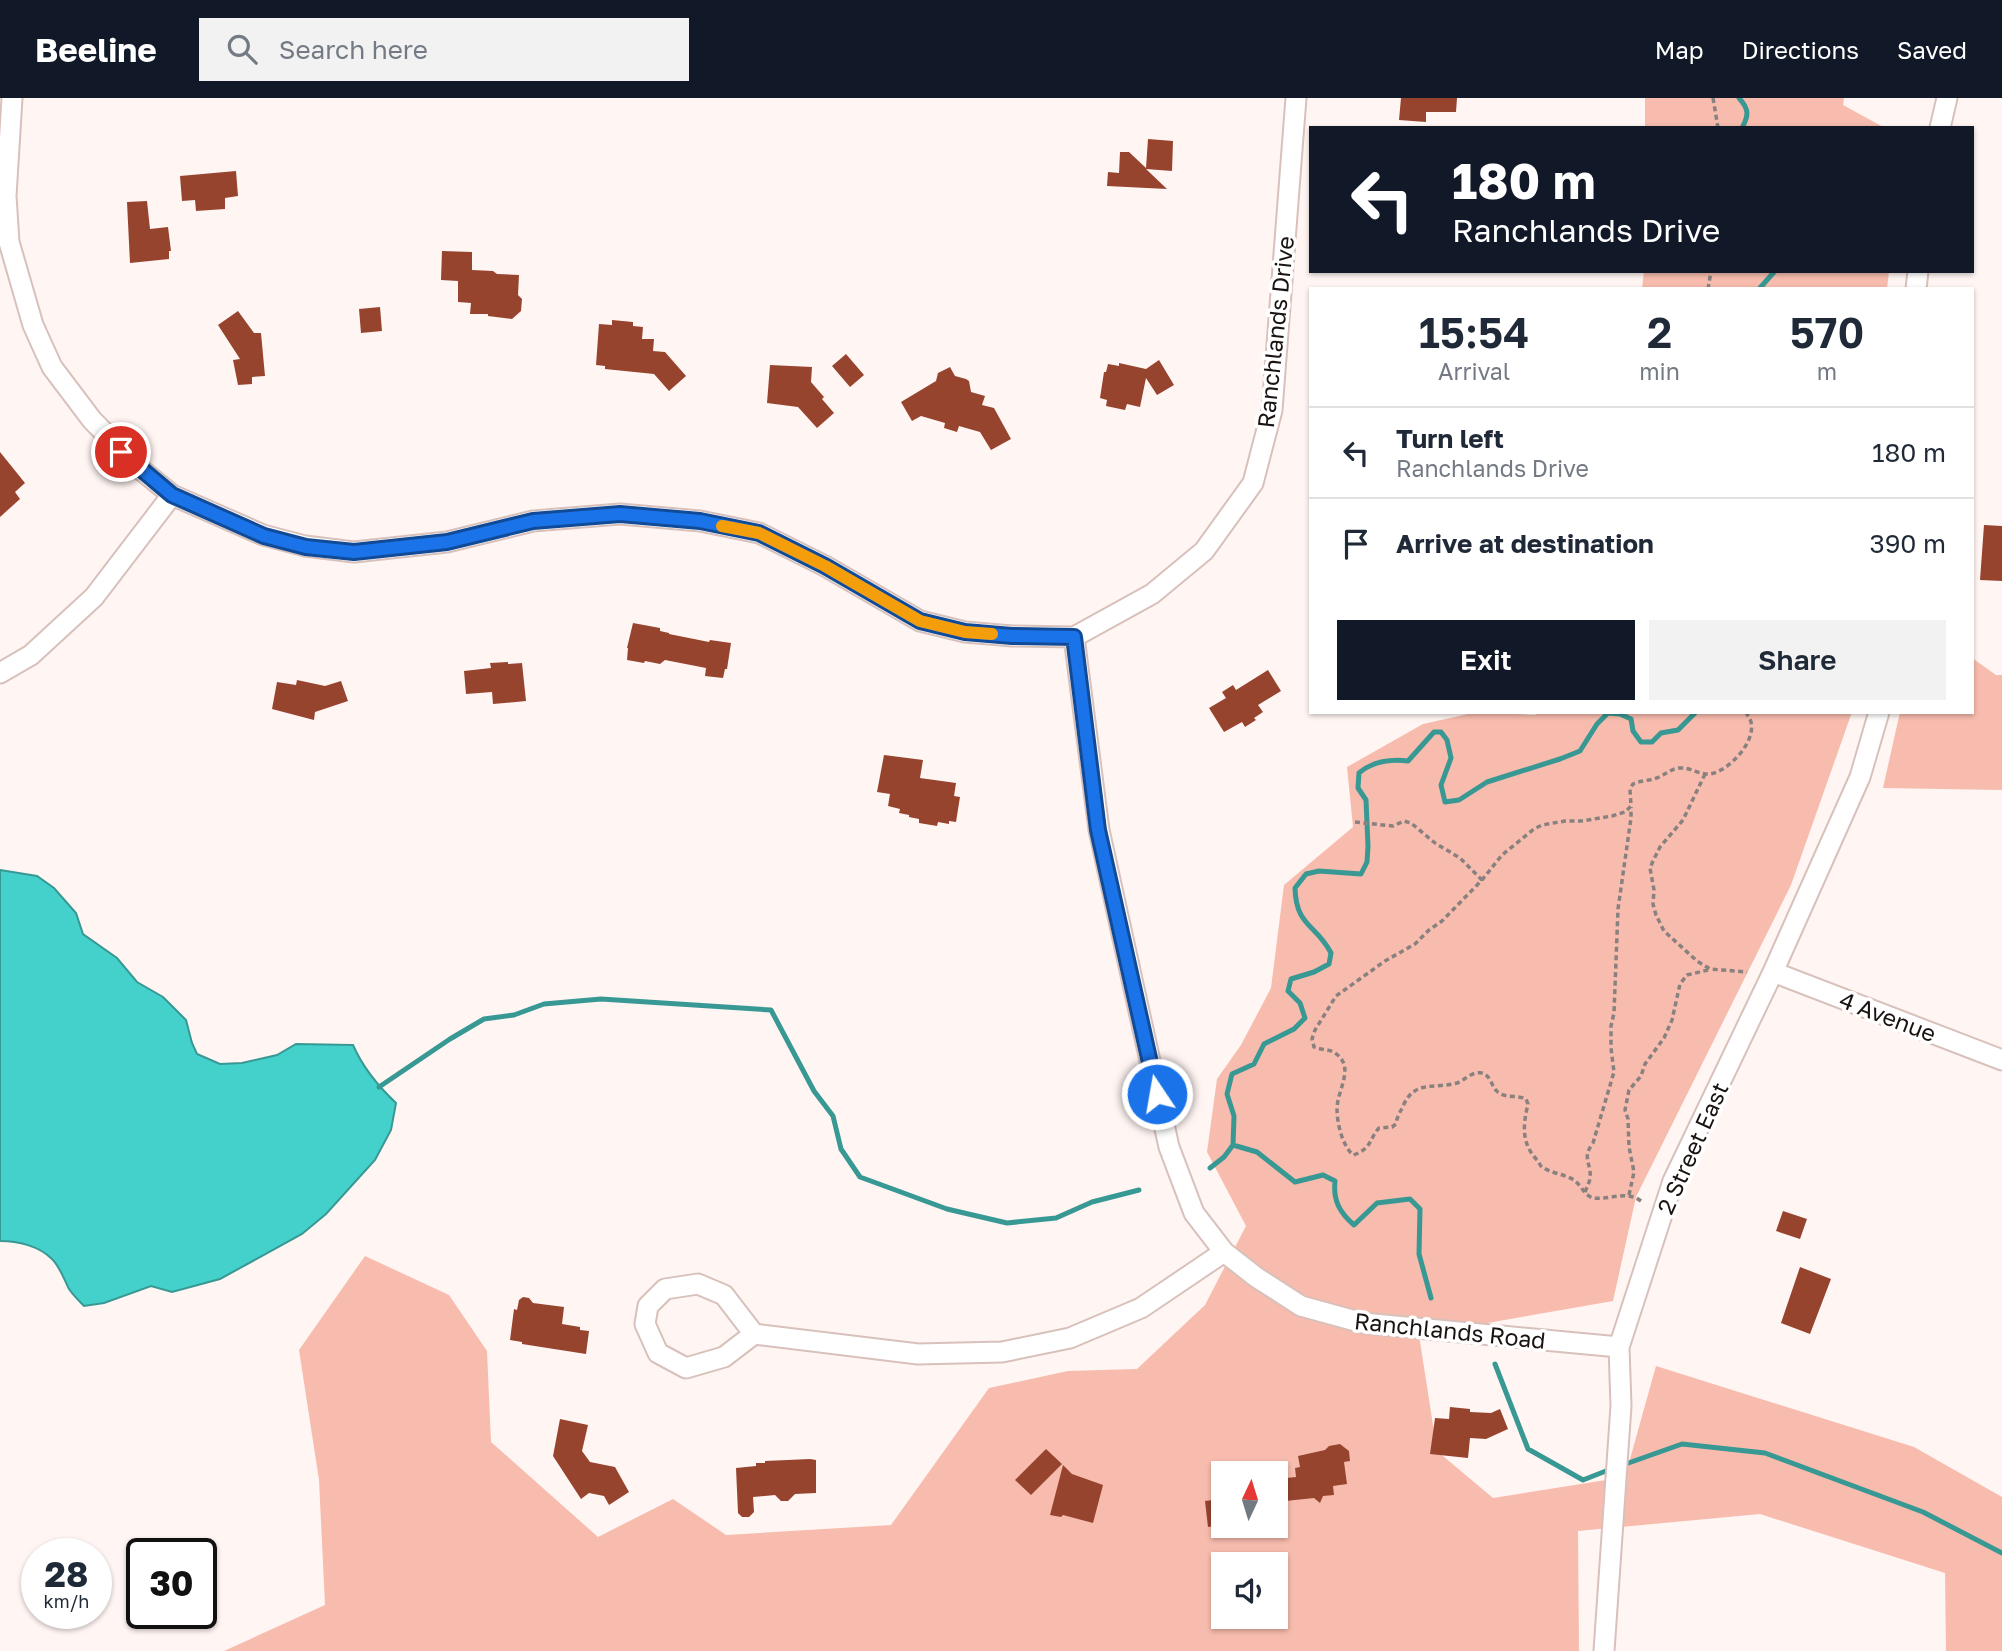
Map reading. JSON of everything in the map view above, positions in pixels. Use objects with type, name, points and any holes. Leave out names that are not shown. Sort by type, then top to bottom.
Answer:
[{"type":"street","name":"Ranchlands Drive","points":[[12,98],[6,196],[9,242],[33,325],[52,367],[92,420],[139,468],[172,495],[264,536],[306,547],[354,552],[447,542],[533,521],[620,514],[700,521],[759,533],[825,566],[920,621],[965,632],[1074,637],[1152,594],[1204,551],[1253,483],[1272,410],[1296,98]]},
{"type":"street","points":[[1940,126],[1947,98]]},
{"type":"street","points":[[0,673],[31,655],[94,597],[172,495]]},
{"type":"street","name":"Ranchlands Road","points":[[1074,637],[1098,830],[1169,1147],[1194,1213],[1224,1252],[1301,1306],[1363,1323],[1619,1347]]},
{"type":"street","name":"2 Street East","points":[[1604,1651],[1622,1406],[1619,1347],[1673,1181],[1773,972],[1860,778],[1878,714]]},
{"type":"street","name":"4 Avenue","points":[[1773,972],[2002,1060]]},
{"type":"street","points":[[754,1334],[724,1295],[698,1283],[665,1289],[648,1306],[645,1324],[658,1353],[686,1368],[724,1357],[754,1334],[918,1354],[1002,1352],[1069,1338],[1141,1308],[1224,1252]]},
{"type":"path","points":[[1713,98],[1718,126]]},
{"type":"path","points":[[1585,1192],[1590,1179],[1586,1158],[1614,1072],[1611,1026],[1614,1013],[1618,909],[1631,818],[1630,789],[1633,784],[1662,776],[1667,771],[1678,768],[1692,768],[1705,774],[1713,774],[1722,769],[1736,760],[1746,746],[1751,732],[1751,722],[1747,714]]},
{"type":"path","points":[[1705,774],[1683,820],[1660,847],[1650,868],[1654,890],[1653,904],[1664,931],[1697,961],[1710,969]]},
{"type":"path","points":[[1631,806],[1625,812],[1612,816],[1542,825],[1502,855],[1442,921],[1415,944],[1385,961],[1336,996],[1312,1039],[1314,1047],[1338,1055],[1345,1066],[1346,1075],[1337,1110],[1344,1141],[1353,1154],[1360,1153],[1371,1143],[1379,1128],[1396,1124],[1408,1095],[1421,1088],[1458,1082],[1471,1074],[1481,1073],[1490,1078],[1496,1092],[1526,1098],[1528,1104],[1524,1130],[1531,1156],[1541,1167],[1569,1177],[1580,1184],[1589,1196],[1595,1198],[1629,1195],[1641,1201]]},
{"type":"path","points":[[1355,822],[1393,826],[1404,821],[1411,823],[1435,843],[1460,858],[1482,880]]},
{"type":"path","points":[[1629,1195],[1634,1172],[1625,1110],[1629,1090],[1641,1076],[1645,1064],[1664,1038],[1672,1020],[1680,984],[1687,975],[1710,969],[1747,972]]},
{"type":"shaded area","points":[[1645,98],[1844,98],[1843,105],[1881,126],[1645,126]]},
{"type":"shaded area","points":[[1644,273],[1889,273],[1887,287],[1642,287]]},
{"type":"shaded area","points":[[1974,659],[1996,675],[2002,675],[2002,790],[1883,788],[1900,714],[1974,714]]},
{"type":"shaded area","points":[[1468,714],[1851,714],[1791,885],[1636,1197],[1613,1301],[1419,1335],[1437,1451],[1493,1498],[1625,1477],[1656,1366],[1914,1447],[2002,1497],[2002,1651],[1946,1651],[1945,1573],[1760,1514],[1578,1531],[1579,1651],[224,1651],[325,1605],[319,1480],[299,1350],[365,1256],[449,1295],[487,1351],[491,1442],[598,1537],[673,1499],[726,1535],[891,1525],[989,1388],[1068,1371],[1137,1369],[1205,1305],[1246,1226],[1207,1152],[1217,1079],[1241,1045],[1271,988],[1284,885],[1353,827],[1347,767],[1423,724]]},
{"type":"water","points":[[0,870],[37,876],[54,888],[76,913],[83,934],[117,958],[137,982],[163,997],[186,1020],[197,1054],[220,1064],[242,1063],[277,1055],[296,1044],[353,1045],[372,1076],[396,1103],[391,1130],[375,1160],[326,1214],[302,1234],[220,1279],[172,1292],[151,1286],[104,1303],[84,1306],[47,1254],[28,1245],[0,1241]]},
{"type":"building","points":[[1401,98],[1457,98],[1456,112],[1426,112],[1426,122],[1399,120]]},
{"type":"building","points":[[1148,139],[1173,141],[1172,171],[1146,169],[1167,189],[1107,186],[1108,172],[1119,173],[1120,152],[1129,152],[1146,168]]},
{"type":"building","points":[[236,171],[238,196],[225,198],[225,209],[196,211],[195,200],[182,201],[180,176]]},
{"type":"building","points":[[147,201],[150,229],[168,227],[171,251],[169,259],[130,263],[127,202]]},
{"type":"building","points":[[442,251],[472,252],[472,270],[519,275],[518,295],[522,299],[521,311],[512,319],[488,314],[470,314],[471,303],[458,302],[458,281],[441,280]]},
{"type":"building","points":[[380,307],[382,331],[361,333],[359,309]]},
{"type":"building","points":[[238,311],[254,333],[261,333],[265,376],[252,377],[252,384],[238,385],[233,360],[240,359],[218,325]]},
{"type":"building","points":[[612,320],[633,322],[633,326],[643,327],[642,339],[654,339],[653,351],[665,352],[686,376],[669,391],[654,374],[605,369],[605,366],[596,365],[599,324],[612,325]]},
{"type":"building","points":[[846,354],[864,375],[850,387],[832,366]]},
{"type":"building","points":[[1159,360],[1174,385],[1157,395],[1146,378],[1140,407],[1127,404],[1125,410],[1106,406],[1107,400],[1100,398],[1108,364],[1119,366],[1119,363],[1146,369]]},
{"type":"building","points":[[770,365],[812,367],[811,382],[834,413],[817,428],[798,407],[767,403]]},
{"type":"building","points":[[950,367],[955,376],[969,381],[971,392],[985,396],[982,405],[994,408],[1011,439],[991,450],[980,432],[959,426],[957,432],[944,428],[945,423],[921,416],[912,421],[901,402],[936,381],[938,373]]},
{"type":"building","points":[[0,452],[25,483],[15,492],[20,499],[0,517]]},
{"type":"building","points":[[1984,525],[2002,526],[2002,581],[1980,580]]},
{"type":"building","points":[[633,623],[660,628],[660,631],[669,634],[709,642],[731,643],[723,678],[705,676],[706,668],[665,660],[660,664],[627,660]]},
{"type":"building","points":[[490,663],[522,663],[526,701],[493,704],[492,692],[466,694],[464,671],[491,668]]},
{"type":"building","points":[[1268,670],[1281,691],[1258,705],[1263,712],[1254,718],[1256,720],[1245,727],[1242,722],[1224,732],[1209,708],[1226,698],[1222,692],[1233,685],[1236,690]]},
{"type":"building","points":[[297,680],[325,686],[341,681],[348,701],[315,712],[314,720],[272,709],[277,682],[296,685]]},
{"type":"building","points":[[884,755],[923,760],[920,778],[956,783],[954,796],[960,797],[956,822],[938,822],[937,826],[919,823],[919,819],[899,813],[900,809],[888,806],[890,794],[877,792]]},
{"type":"building","points":[[1783,1211],[1807,1219],[1800,1239],[1776,1231]]},
{"type":"building","points":[[1800,1267],[1831,1279],[1810,1334],[1781,1323]]},
{"type":"building","points":[[523,1297],[529,1298],[533,1303],[564,1307],[562,1324],[589,1331],[586,1354],[510,1340],[514,1309],[517,1310],[519,1300]]},
{"type":"building","points":[[1450,1407],[1491,1413],[1500,1409],[1508,1429],[1486,1439],[1470,1438],[1468,1458],[1430,1454],[1435,1418],[1449,1419]]},
{"type":"building","points":[[560,1419],[588,1425],[582,1451],[590,1462],[615,1467],[629,1492],[609,1505],[604,1496],[589,1493],[581,1499],[553,1456]]},
{"type":"building","points":[[1340,1444],[1349,1451],[1350,1461],[1344,1462],[1347,1484],[1333,1486],[1334,1495],[1323,1496],[1320,1503],[1314,1498],[1288,1501],[1288,1478],[1296,1477],[1295,1468],[1300,1467],[1298,1456],[1325,1450],[1329,1446]]},
{"type":"building","points":[[1046,1449],[1062,1464],[1031,1495],[1015,1480]]},
{"type":"building","points":[[816,1460],[816,1493],[795,1494],[788,1501],[781,1501],[775,1495],[753,1497],[754,1512],[749,1517],[742,1517],[738,1513],[736,1468],[756,1466],[756,1463],[765,1461]]},
{"type":"building","points":[[1063,1465],[1072,1474],[1103,1485],[1093,1523],[1063,1515],[1050,1515]]},
{"type":"building","points":[[1211,1500],[1211,1527],[1208,1527],[1205,1501]]},
{"type":"waterway","points":[[1739,98],[1747,112],[1743,126]]},
{"type":"waterway","points":[[1761,287],[1773,273]]},
{"type":"waterway","points":[[1233,1145],[1234,1116],[1227,1094],[1232,1074],[1254,1064],[1264,1044],[1294,1029],[1305,1018],[1300,1003],[1288,991],[1291,979],[1329,964],[1331,953],[1299,911],[1295,888],[1306,874],[1319,871],[1361,874],[1367,862],[1366,800],[1358,788],[1359,773],[1382,762],[1408,761],[1434,732],[1441,732],[1447,740],[1451,758],[1441,785],[1445,802],[1459,800],[1487,782],[1580,751],[1597,724],[1607,714]]},
{"type":"waterway","points":[[1620,714],[1631,719],[1633,731],[1641,742],[1652,742],[1661,733],[1678,730],[1694,714]]},
{"type":"waterway","points":[[379,1087],[484,1019],[514,1015],[544,1004],[601,999],[771,1010],[814,1091],[833,1116],[841,1149],[860,1177],[947,1209],[1007,1223],[1056,1218],[1092,1202],[1139,1190]]},
{"type":"waterway","points":[[1233,1145],[1257,1152],[1295,1182],[1323,1175],[1335,1181],[1338,1205],[1354,1225],[1377,1203],[1410,1199],[1420,1209],[1419,1254],[1431,1298]]},
{"type":"waterway","points":[[1210,1168],[1224,1157],[1233,1145]]},
{"type":"waterway","points":[[1495,1364],[1528,1449],[1583,1480],[1611,1469]]},
{"type":"waterway","points":[[1620,1466],[1682,1444],[1765,1453],[1923,1512],[2002,1553]]},
{"type":"slow traffic","points":[[722,526],[759,533],[825,566],[920,621],[965,632],[992,634]]},
{"type":"route","points":[[121,452],[172,495],[264,536],[306,547],[354,552],[447,542],[533,521],[620,514],[700,521],[759,533],[825,566],[920,621],[965,632],[1074,637],[1098,830],[1157,1094]]}]
